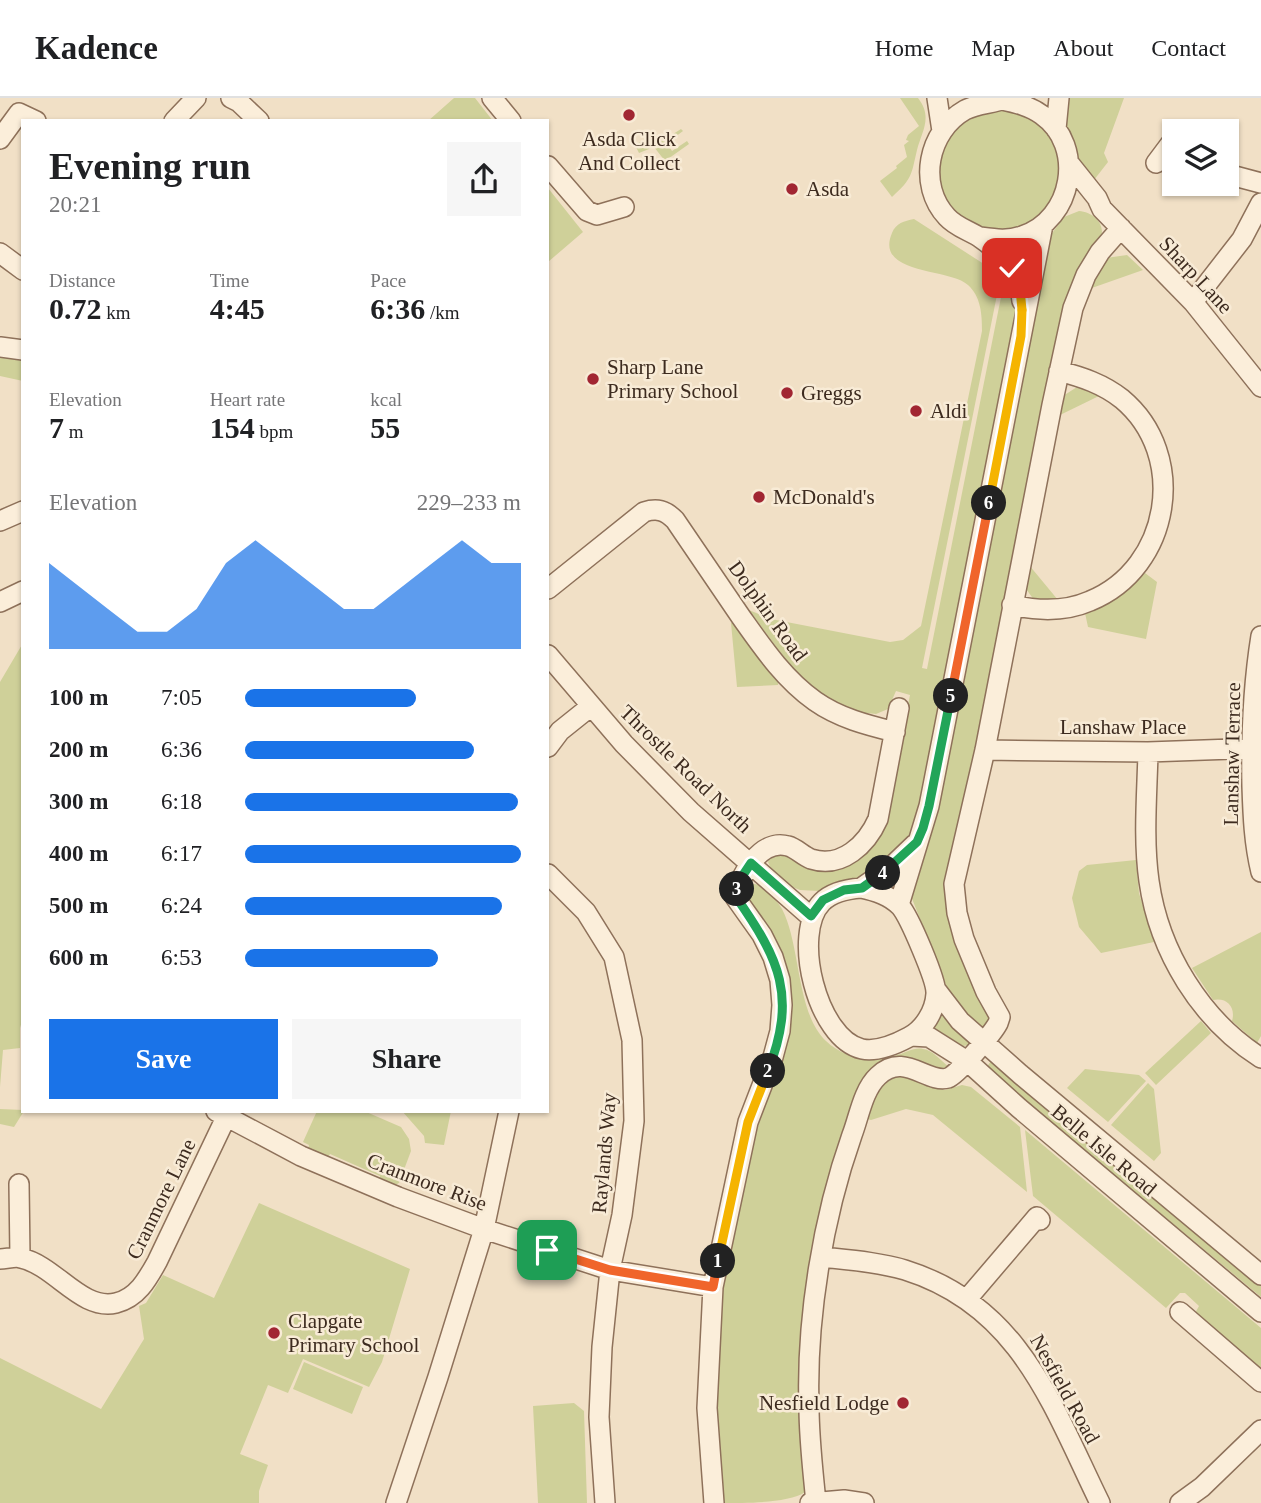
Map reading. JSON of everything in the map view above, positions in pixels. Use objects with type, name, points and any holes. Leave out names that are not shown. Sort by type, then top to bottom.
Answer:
[{"type":"street","points":[[176,119],[196,98]]},
{"type":"street","points":[[231,98],[256,119]]},
{"type":"street","points":[[492,98],[509,119]]},
{"type":"street","points":[[937,98],[942,131]]},
{"type":"street","points":[[899,905],[929,806],[1023,320],[1050,218],[1065,195],[1069,180],[1065,146],[1056,129],[1043,115],[1024,105],[961,98]]},
{"type":"street","points":[[1056,129],[1059,98]]},
{"type":"street","points":[[997,100],[952,119],[942,131],[933,147],[929,167],[931,187],[937,203],[947,216],[960,228],[980,237],[1002,256],[1019,278],[1023,320]]},
{"type":"street","points":[[0,139],[22,111]]},
{"type":"street","points":[[1156,163],[1162,155]]},
{"type":"street","name":"Sharp Lane","points":[[1069,163],[1097,198],[1102,209],[1193,302],[1256,381]]},
{"type":"street","points":[[549,167],[587,211],[597,215],[624,207]]},
{"type":"street","points":[[1239,177],[1261,183]]},
{"type":"street","points":[[980,237],[1003,240],[1024,236],[1050,218],[1084,203],[1102,209]]},
{"type":"street","points":[[1193,302],[1257,226],[1261,204]]},
{"type":"street","points":[[864,1503],[844,1500],[814,1503],[808,1409],[809,1380],[821,1257],[829,1212],[844,1158],[865,1099],[877,1077],[894,1068],[905,1067],[948,1078],[995,1030],[1000,1017],[964,939],[957,913],[954,884],[985,750],[1073,308],[1083,282],[1100,252],[1121,228]]},
{"type":"street","points":[[0,253],[21,269]]},
{"type":"street","points":[[0,347],[21,350]]},
{"type":"street","points":[[1012,605],[1032,609],[1070,607],[1105,594],[1134,570],[1155,538],[1161,519],[1164,501],[1161,463],[1147,428],[1122,399],[1107,389],[1090,380],[1059,371]]},
{"type":"street","name":"Dolphin Road","points":[[549,588],[644,512],[662,510],[675,520],[771,660],[794,685],[834,712],[895,732]]},
{"type":"street","points":[[0,521],[21,512]]},
{"type":"street","points":[[0,602],[21,592]]},
{"type":"street","name":"Lanshaw Terrace","points":[[1261,636],[1255,679],[1254,844],[1261,872]]},
{"type":"street","name":"Throstle Road North","points":[[549,656],[590,707],[691,812],[811,916]]},
{"type":"street","points":[[549,746],[560,731],[590,707]]},
{"type":"street","points":[[895,732],[900,708]]},
{"type":"street","name":"Throstle Road North","points":[[713,1287],[748,1122],[773,1057],[780,1031],[782,1005],[773,957],[762,935],[736,897],[739,881],[762,851],[774,845],[788,846],[811,859],[832,863],[856,850],[871,836],[878,819],[895,732]]},
{"type":"street","name":"Lanshaw Place","points":[[985,750],[1148,752],[1256,748]]},
{"type":"street","points":[[1148,752],[1148,880],[1164,942],[1194,993],[1221,1027],[1261,1058]]},
{"type":"street","points":[[862,888],[891,867],[917,842]]},
{"type":"street","name":"Raylands Way","points":[[549,875],[586,912],[614,957],[632,1040],[634,1121],[622,1215],[610,1270],[602,1347],[599,1417],[605,1503]]},
{"type":"street","points":[[862,888],[882,893],[899,905],[911,922],[937,991],[932,1011],[911,1036],[889,1046],[863,1049],[842,1038],[827,1021],[815,984],[807,943],[811,916],[823,900],[844,890],[862,888]]},
{"type":"street","name":"Belle Isle Road","points":[[937,991],[960,1021],[1261,1275]]},
{"type":"street","name":"Belle Isle Road","points":[[911,1036],[929,1037],[967,1061],[1019,1108],[1261,1311]]},
{"type":"street","name":"Cranmore Rise","points":[[224,1113],[301,1156],[398,1197],[484,1229],[610,1270],[713,1287]]},
{"type":"street","name":"Cranmore Lane","points":[[20,1257],[59,1277],[93,1302],[107,1305],[122,1301],[135,1293],[157,1262],[224,1113]]},
{"type":"street","points":[[396,1503],[484,1229],[509,1113]]},
{"type":"street","points":[[0,1259],[20,1257],[19,1184]]},
{"type":"street","points":[[967,1299],[1037,1217],[1040,1220]]},
{"type":"street","name":"Nesfield Road","points":[[821,1257],[904,1270],[933,1281],[967,1299],[991,1318],[1024,1356],[1037,1377],[1100,1503]]},
{"type":"street","points":[[713,1287],[707,1408],[714,1503]]},
{"type":"street","points":[[1180,1312],[1261,1382]]},
{"type":"street","points":[[1180,1503],[1202,1487],[1261,1430]]},
{"type":"green space","points":[[454,98],[475,98],[491,119],[430,119]]},
{"type":"green space","points":[[900,98],[918,98],[926,118],[910,176],[892,197],[880,181],[907,157],[904,145],[909,141],[906,140],[908,135],[919,126]]},
{"type":"green space","points":[[1066,98],[1124,98],[1104,153],[1108,162],[1094,180],[1080,164],[1065,121]]},
{"type":"green space","points":[[999,110],[1022,115],[1041,128],[1054,147],[1059,170],[1054,193],[1041,212],[1022,225],[999,230],[976,225],[957,212],[944,193],[939,170],[944,147],[957,128],[976,115]]},
{"type":"green space","points":[[681,129],[683,131],[667,143],[672,151],[687,141],[689,144],[665,161],[654,147],[639,153],[635,145],[650,136],[662,141]]},
{"type":"green space","points":[[549,189],[583,232],[549,261]]},
{"type":"green space","points":[[1079,211],[1098,220],[1102,234],[1087,260],[950,877],[992,1018],[981,1027],[950,995],[909,891],[1047,240],[1064,217]]},
{"type":"green space","points":[[914,219],[1001,275],[922,668],[927,669],[1006,272],[1009,272],[1018,303],[1017,314],[918,817],[907,841],[868,874],[819,891],[800,890],[790,886],[772,871],[768,862],[770,858],[779,851],[829,866],[886,814],[910,695],[896,691],[888,709],[876,714],[867,713],[866,717],[822,696],[796,674],[749,610],[771,619],[890,642],[903,640],[921,626],[982,325],[978,300],[968,285],[903,263],[894,256],[889,247],[892,233],[901,223]]},
{"type":"green space","points":[[1127,255],[1143,270],[1089,289],[1106,258]]},
{"type":"green space","points":[[0,355],[21,358],[21,381],[0,376]]},
{"type":"green space","points":[[1077,387],[1093,391],[1099,396],[1060,415],[1063,396]]},
{"type":"green space","points":[[1029,565],[1058,600],[1034,600],[1024,586]]},
{"type":"green space","points":[[1145,573],[1157,582],[1146,639],[1088,627],[1085,613],[1108,602]]},
{"type":"green space","points":[[735,622],[778,685],[737,687],[731,623]]},
{"type":"green space","points":[[21,646],[20,1048],[3,1050],[0,1087],[0,682]]},
{"type":"green space","points":[[1136,860],[1139,893],[1154,942],[1101,953],[1079,927],[1072,898],[1079,871],[1087,865]]},
{"type":"green space","points":[[749,883],[760,885],[782,909],[793,941],[809,1014],[826,1041],[841,1052],[869,1058],[888,1057],[913,1049],[923,1049],[934,1054],[949,1067],[945,1070],[888,1063],[821,1224],[805,1492],[779,1500],[724,1503],[721,1497],[715,1399],[723,1275],[755,1125],[788,1030],[743,897]]},
{"type":"green space","points":[[1261,932],[1261,1036],[1257,1043],[1232,1021],[1233,1011],[1229,1004],[1218,999],[1213,1000],[1192,968]]},
{"type":"green space","points":[[941,1009],[971,1041],[969,1045],[963,1046],[941,1032],[928,1030]]},
{"type":"green space","points":[[1201,1021],[1211,1033],[1156,1085],[1145,1073]]},
{"type":"green space","points":[[994,1057],[1261,1280],[1261,1297],[986,1068]]},
{"type":"green space","points":[[1085,1069],[1139,1075],[1146,1081],[1108,1122],[1067,1088]]},
{"type":"green space","points":[[899,1076],[910,1077],[945,1090],[962,1085],[971,1087],[1020,1127],[1027,1192],[933,1115],[906,1109],[867,1119],[881,1088]]},
{"type":"green space","points":[[1148,1083],[1154,1089],[1161,1153],[1154,1161],[1111,1125]]},
{"type":"green space","points":[[0,1109],[21,1110],[23,1113],[14,1127],[0,1124]]},
{"type":"green space","points":[[316,1113],[369,1113],[401,1127],[409,1139],[411,1151],[399,1183],[393,1186],[379,1181],[380,1176],[330,1154],[327,1159],[308,1149],[309,1145],[303,1142]]},
{"type":"green space","points":[[404,1113],[451,1113],[444,1145],[425,1143],[424,1136]]},
{"type":"green space","points":[[1025,1130],[1261,1328],[1261,1375],[1194,1315],[1199,1306],[1185,1293],[1180,1293],[1166,1308],[1033,1196]]},
{"type":"green space","name":"Clapgate Primary School","points":[[259,1203],[410,1269],[382,1362],[369,1387],[303,1359],[288,1393],[268,1385],[240,1454],[268,1465],[259,1491],[259,1503],[0,1503],[0,1358],[101,1409],[144,1339],[139,1306],[146,1303],[163,1275],[214,1298]]},
{"type":"green space","points":[[304,1362],[363,1387],[352,1414],[293,1389]]},
{"type":"green space","points":[[574,1403],[584,1411],[587,1503],[538,1503],[533,1406]]},
{"type":"place","name":"Asda Click And Collect","points":[[629,115]]},
{"type":"place","name":"Asda","points":[[792,189]]},
{"type":"place","name":"Sharp Lane Primary School","points":[[593,379]]},
{"type":"place","name":"Greggs","points":[[787,393]]},
{"type":"place","name":"Aldi","points":[[916,411]]},
{"type":"place","name":"McDonald's","points":[[759,497]]},
{"type":"place","name":"Clapgate Primary School","points":[[274,1333]]},
{"type":"place","name":"Nesfield Lodge","points":[[903,1403]]},
{"type":"route","points":[[547,1250],[610,1270],[713,1287],[748,1122],[773,1057],[780,1031],[782,1005],[773,957],[762,935],[736,897],[739,881],[751,863],[811,916],[823,900],[844,890],[862,888],[891,867],[917,842],[929,806],[1021,336],[1023,320],[1019,278],[1012,268]]}]
